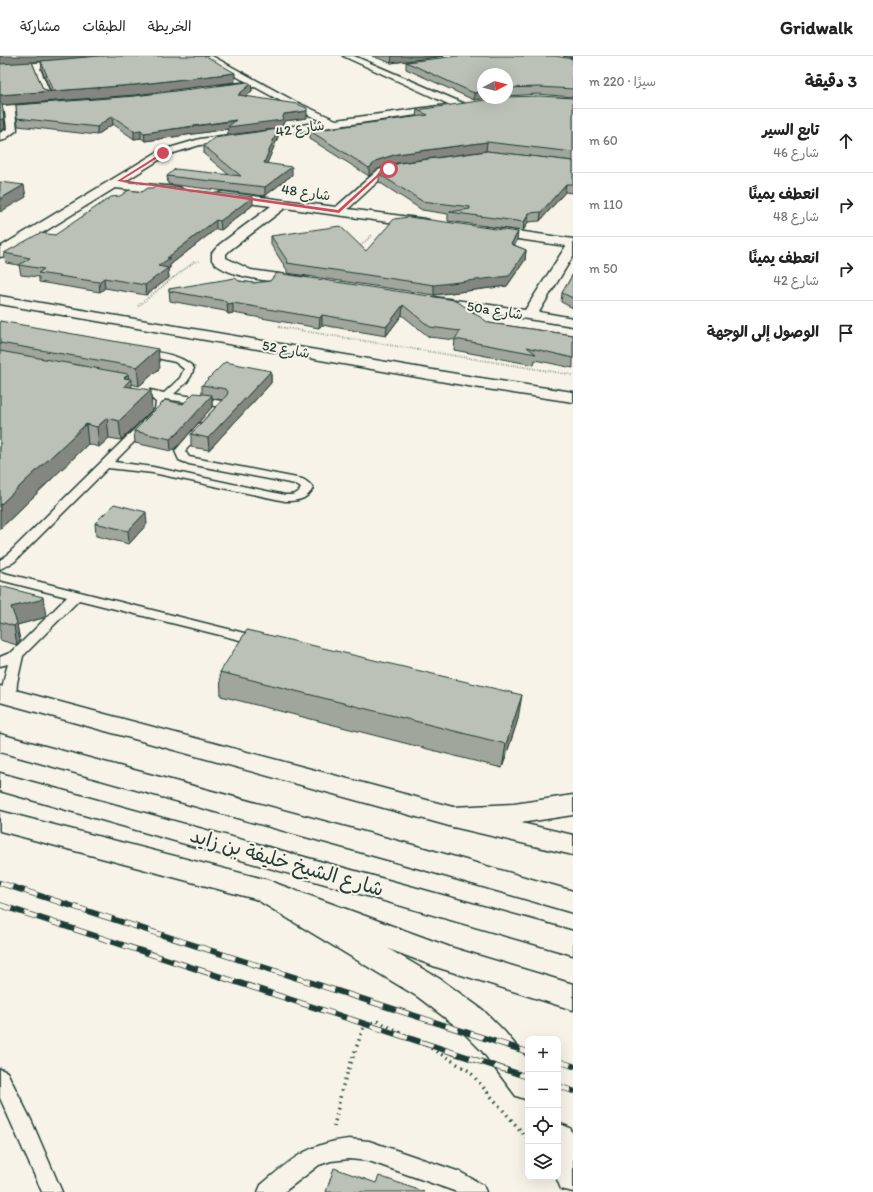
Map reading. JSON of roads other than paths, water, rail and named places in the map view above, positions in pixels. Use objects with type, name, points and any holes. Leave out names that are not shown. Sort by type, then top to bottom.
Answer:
[{"type":"street","points":[[347,56],[376,69],[392,67]]},
{"type":"street","points":[[206,57],[329,124]]},
{"type":"street","points":[[0,65],[80,61],[0,69]]},
{"type":"street","name":"شارع 42","points":[[3,246],[25,239],[163,153],[183,146],[461,106],[376,69]]},
{"type":"street","points":[[212,90],[257,84]]},
{"type":"street","points":[[0,138],[12,130],[5,109],[51,102]]},
{"type":"street","points":[[339,212],[382,172],[397,167],[423,163]]},
{"type":"street","points":[[116,182],[188,191]]},
{"type":"street","name":"شارع 48","points":[[208,194],[435,224]]},
{"type":"street","points":[[282,204],[219,253],[224,264],[242,272],[315,283]]},
{"type":"street","points":[[473,229],[573,244],[529,316]]},
{"type":"street","name":"شارع 52","points":[[0,289],[136,308],[573,384]]},
{"type":"street","name":"50a شارع","points":[[422,299],[573,322]]},
{"type":"street","name":"شارع 52","points":[[0,300],[466,381],[573,397]]},
{"type":"street","points":[[5,695],[453,817],[573,845]]},
{"type":"street","points":[[0,743],[424,859],[573,902]]},
{"type":"street","name":"شارع الشيخ خليفة بن زايد","points":[[0,782],[573,943]]},
{"type":"street","points":[[453,817],[514,814],[573,805]]},
{"type":"street","points":[[0,821],[264,890],[447,958],[573,997]]},
{"type":"street","points":[[264,890],[441,997],[472,1020],[493,1041],[525,1081]]},
{"type":"street","points":[[560,1144],[573,1177]]},
{"type":"lane","points":[[36,66],[51,102]]},
{"type":"lane","points":[[134,351],[178,360],[189,368],[189,373],[167,396]]},
{"type":"lane","points":[[0,565],[10,559],[104,464],[160,410],[162,402],[146,393],[222,404],[183,448],[181,455],[189,461],[298,481],[304,484],[307,488],[306,493],[301,496],[285,498],[147,469],[104,464]]},
{"type":"lane","points":[[0,576],[75,596],[276,645]]},
{"type":"lane","points":[[0,662],[17,655],[75,596]]},
{"type":"lane","points":[[5,695],[10,683],[17,655]]},
{"type":"lane","points":[[0,1078],[25,1129],[52,1192]]},
{"type":"lane","points":[[268,1192],[313,1157],[331,1151],[349,1149],[369,1152],[460,1182],[476,1192]]},
{"type":"railway","points":[[0,883],[525,1051]]},
{"type":"railway","points":[[0,905],[525,1076]]},
{"type":"railway","points":[[561,1062],[573,1066]]},
{"type":"railway","points":[[561,1087],[573,1091]]}]
